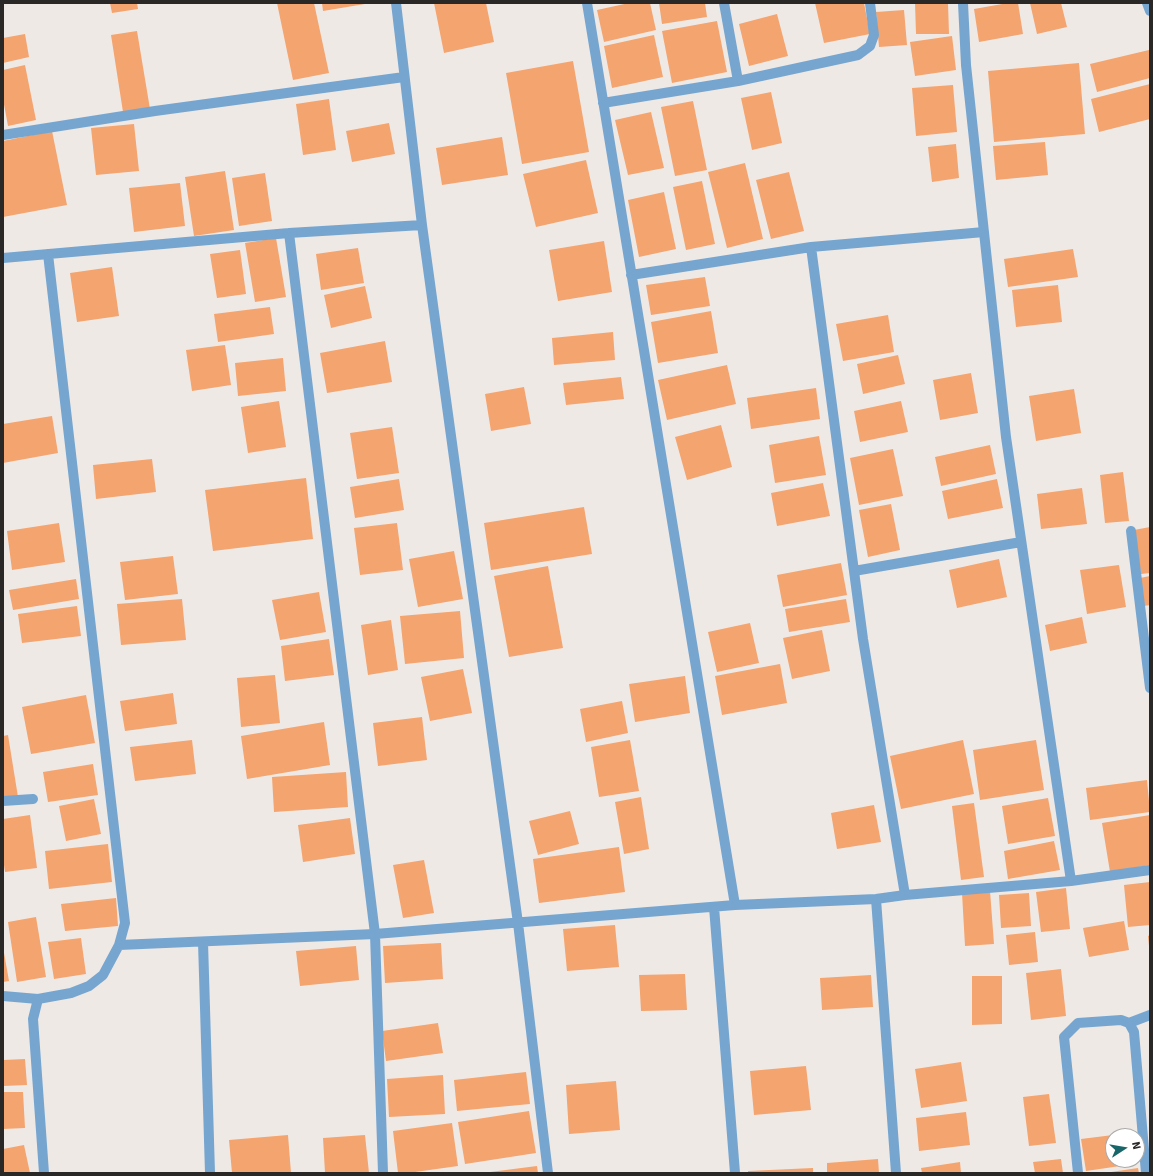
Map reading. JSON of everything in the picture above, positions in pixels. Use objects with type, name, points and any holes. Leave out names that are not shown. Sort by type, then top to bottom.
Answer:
[{"type":"street","points":[[396,3],[422,225],[518,923],[548,1173]]},
{"type":"street","points":[[587,3],[735,905]]},
{"type":"street","points":[[724,3],[738,81]]},
{"type":"street","points":[[603,103],[738,81],[858,55],[870,46],[874,35],[870,3]]},
{"type":"street","points":[[963,3],[966,65],[1006,437],[1071,881]]},
{"type":"street","points":[[1147,3],[1150,11]]},
{"type":"street","points":[[3,135],[155,111],[404,77]]},
{"type":"street","points":[[3,258],[289,233],[422,225]]},
{"type":"street","points":[[631,275],[811,247],[984,232]]},
{"type":"street","points":[[289,233],[375,934],[383,1173]]},
{"type":"street","points":[[811,247],[863,639],[905,895]]},
{"type":"street","points":[[3,996],[38,999],[71,993],[89,986],[103,975],[119,945],[125,923],[48,254]]},
{"type":"street","points":[[1131,531],[1150,688]]},
{"type":"street","points":[[854,571],[1021,542]]},
{"type":"street","points":[[3,801],[32,799]]},
{"type":"street","points":[[119,945],[375,934],[735,905],[876,899],[905,895],[1071,881],[1150,870]]},
{"type":"street","points":[[876,899],[896,1173]]},
{"type":"street","points":[[714,907],[735,1173]]},
{"type":"street","points":[[203,942],[210,1173]]},
{"type":"street","points":[[38,999],[33,1019],[44,1173]]},
{"type":"street","points":[[1129,1023],[1150,1015]]},
{"type":"street","points":[[1078,1173],[1064,1037],[1078,1023],[1121,1020],[1129,1023],[1134,1032],[1146,1173]]},
{"type":"building","points":[[110,3],[137,3],[138,9],[112,13]]},
{"type":"building","points":[[277,3],[314,3],[329,73],[293,80]]},
{"type":"building","points":[[322,3],[365,3],[365,4],[323,11]]},
{"type":"building","points":[[434,3],[486,3],[494,42],[444,53]]},
{"type":"building","points":[[629,3],[650,3],[656,30],[604,42],[597,10]]},
{"type":"building","points":[[659,3],[705,3],[707,17],[662,24]]},
{"type":"building","points":[[815,3],[864,3],[870,34],[824,43]]},
{"type":"building","points":[[915,3],[948,3],[949,34],[916,34]]},
{"type":"building","points":[[1008,3],[1018,3],[1023,34],[979,42],[974,9]]},
{"type":"building","points":[[1030,3],[1061,3],[1067,27],[1037,34]]},
{"type":"building","points":[[904,10],[907,45],[879,47],[876,12]]},
{"type":"building","points":[[777,14],[788,56],[749,66],[739,24]]},
{"type":"building","points":[[717,21],[727,72],[672,83],[662,31]]},
{"type":"building","points":[[137,31],[150,109],[123,112],[111,35]]},
{"type":"building","points":[[25,34],[29,57],[3,63],[3,38]]},
{"type":"building","points":[[654,35],[663,77],[612,88],[604,46]]},
{"type":"building","points":[[952,36],[956,70],[915,76],[910,42]]},
{"type":"building","points":[[1149,50],[1150,78],[1097,92],[1090,64]]},
{"type":"building","points":[[573,61],[589,152],[522,164],[506,73]]},
{"type":"building","points":[[1079,63],[1085,134],[994,142],[988,71]]},
{"type":"building","points":[[25,65],[36,120],[8,126],[3,99],[3,70]]},
{"type":"building","points":[[1150,84],[1150,119],[1099,132],[1091,99]]},
{"type":"building","points":[[953,85],[957,132],[916,136],[912,88]]},
{"type":"building","points":[[771,92],[782,143],[752,150],[741,98]]},
{"type":"building","points":[[329,99],[336,150],[303,155],[296,104]]},
{"type":"building","points":[[693,101],[707,170],[675,176],[661,107]]},
{"type":"building","points":[[651,112],[664,168],[628,175],[615,120]]},
{"type":"building","points":[[389,123],[395,154],[352,162],[346,131]]},
{"type":"building","points":[[134,124],[139,171],[96,175],[91,128]]},
{"type":"building","points":[[52,131],[67,205],[3,217],[3,141]]},
{"type":"building","points":[[502,137],[508,175],[442,185],[436,148]]},
{"type":"building","points":[[1045,142],[1048,175],[996,180],[993,146]]},
{"type":"building","points":[[956,144],[959,178],[932,182],[928,147]]},
{"type":"building","points":[[586,160],[598,213],[536,227],[523,174]]},
{"type":"building","points":[[745,163],[763,239],[727,248],[708,172]]},
{"type":"building","points":[[225,171],[234,230],[194,236],[185,177]]},
{"type":"building","points":[[789,172],[804,231],[771,239],[756,180]]},
{"type":"building","points":[[265,173],[272,221],[239,226],[232,178]]},
{"type":"building","points":[[702,181],[715,244],[686,250],[673,187]]},
{"type":"building","points":[[180,183],[185,226],[134,232],[129,188]]},
{"type":"building","points":[[664,192],[676,249],[639,257],[628,200]]},
{"type":"building","points":[[276,238],[286,297],[255,302],[245,243]]},
{"type":"building","points":[[604,241],[612,292],[558,301],[549,250]]},
{"type":"building","points":[[358,248],[364,283],[321,290],[316,254]]},
{"type":"building","points":[[1073,249],[1078,277],[1008,287],[1004,259]]},
{"type":"building","points":[[240,250],[246,294],[217,298],[210,254]]},
{"type":"building","points":[[112,267],[119,316],[77,322],[70,273]]},
{"type":"building","points":[[705,277],[710,306],[651,315],[646,285]]},
{"type":"building","points":[[1058,285],[1062,322],[1016,327],[1012,290]]},
{"type":"building","points":[[365,286],[372,318],[331,328],[324,295]]},
{"type":"building","points":[[270,307],[274,334],[218,342],[214,314]]},
{"type":"building","points":[[711,311],[718,353],[658,363],[651,322]]},
{"type":"building","points":[[888,315],[894,352],[843,361],[836,324]]},
{"type":"building","points":[[613,332],[615,360],[554,365],[552,338]]},
{"type":"building","points":[[385,341],[392,382],[327,393],[320,353]]},
{"type":"building","points":[[225,345],[231,385],[192,391],[186,350]]},
{"type":"building","points":[[898,355],[905,384],[863,394],[857,364]]},
{"type":"building","points":[[283,358],[286,391],[238,396],[235,363]]},
{"type":"building","points":[[727,365],[736,404],[667,420],[658,380]]},
{"type":"building","points":[[971,373],[978,413],[940,420],[933,380]]},
{"type":"building","points":[[621,377],[624,399],[566,405],[563,383]]},
{"type":"building","points":[[524,387],[531,424],[491,431],[485,394]]},
{"type":"building","points":[[816,388],[820,419],[751,429],[747,398]]},
{"type":"building","points":[[1074,389],[1081,433],[1036,441],[1029,396]]},
{"type":"building","points":[[279,401],[286,447],[248,453],[241,407]]},
{"type":"building","points":[[901,401],[908,432],[860,442],[854,411]]},
{"type":"building","points":[[52,416],[58,453],[3,463],[3,424]]},
{"type":"building","points":[[721,425],[732,467],[687,480],[675,437]]},
{"type":"building","points":[[392,427],[399,473],[357,479],[350,433]]},
{"type":"building","points":[[819,436],[826,475],[775,483],[769,445]]},
{"type":"building","points":[[990,445],[996,474],[941,486],[935,457]]},
{"type":"building","points":[[893,449],[903,496],[859,505],[850,458]]},
{"type":"building","points":[[152,459],[156,492],[96,499],[93,465]]},
{"type":"building","points":[[1123,472],[1129,521],[1105,523],[1100,475]]},
{"type":"building","points":[[306,478],[313,539],[213,551],[205,490]]},
{"type":"building","points":[[399,479],[404,510],[355,518],[350,487]]},
{"type":"building","points":[[997,479],[1003,508],[948,519],[942,491]]},
{"type":"building","points":[[823,483],[830,516],[777,526],[771,493]]},
{"type":"building","points":[[1082,488],[1087,524],[1041,529],[1037,494]]},
{"type":"building","points":[[891,504],[900,550],[868,557],[859,510]]},
{"type":"building","points":[[584,507],[592,554],[491,570],[484,523]]},
{"type":"building","points":[[59,523],[65,562],[12,570],[7,531]]},
{"type":"building","points":[[397,523],[403,570],[360,575],[354,528]]},
{"type":"building","points":[[1150,527],[1150,573],[1141,574],[1134,530]]},
{"type":"building","points":[[454,551],[463,599],[418,607],[409,559]]},
{"type":"building","points":[[173,556],[178,594],[125,600],[120,562]]},
{"type":"building","points":[[999,559],[1007,597],[957,608],[949,570]]},
{"type":"building","points":[[841,563],[847,595],[783,607],[777,575]]},
{"type":"building","points":[[1119,565],[1126,607],[1087,614],[1080,570]]},
{"type":"building","points":[[548,566],[563,648],[509,657],[494,576]]},
{"type":"building","points":[[1150,576],[1150,605],[1144,606],[1140,578]]},
{"type":"building","points":[[76,579],[79,599],[13,610],[9,590]]},
{"type":"building","points":[[319,592],[326,632],[280,640],[272,600]]},
{"type":"building","points":[[182,599],[186,640],[121,645],[117,604]]},
{"type":"building","points":[[846,599],[850,622],[789,632],[785,609]]},
{"type":"building","points":[[77,606],[81,636],[22,643],[18,614]]},
{"type":"building","points":[[460,611],[464,658],[405,664],[400,616]]},
{"type":"building","points":[[1082,617],[1087,643],[1050,651],[1045,625]]},
{"type":"building","points":[[391,620],[398,670],[368,675],[361,625]]},
{"type":"building","points":[[750,623],[759,663],[717,672],[708,632]]},
{"type":"building","points":[[822,630],[830,671],[792,679],[783,638]]},
{"type":"building","points":[[329,639],[334,675],[285,681],[281,646]]},
{"type":"building","points":[[780,664],[787,703],[722,715],[715,676]]},
{"type":"building","points":[[463,669],[472,713],[430,721],[421,677]]},
{"type":"building","points":[[275,675],[280,723],[241,727],[237,678]]},
{"type":"building","points":[[685,676],[690,713],[635,722],[629,684]]},
{"type":"building","points":[[173,693],[177,724],[125,731],[120,701]]},
{"type":"building","points":[[86,695],[95,743],[31,754],[22,707]]},
{"type":"building","points":[[622,701],[628,733],[586,742],[580,709]]},
{"type":"building","points":[[422,717],[427,760],[378,766],[373,723]]},
{"type":"building","points":[[324,722],[330,765],[247,779],[241,736]]},
{"type":"building","points":[[8,735],[18,797],[3,799],[3,736]]},
{"type":"building","points":[[192,740],[196,774],[135,781],[130,747]]},
{"type":"building","points":[[630,740],[639,791],[599,797],[591,747]]},
{"type":"building","points":[[963,740],[974,794],[901,809],[890,756]]},
{"type":"building","points":[[1036,740],[1044,790],[980,800],[973,750]]},
{"type":"building","points":[[93,764],[98,795],[48,802],[43,772]]},
{"type":"building","points":[[346,772],[348,807],[274,812],[272,777]]},
{"type":"building","points":[[1147,780],[1150,812],[1090,820],[1086,788]]},
{"type":"building","points":[[641,797],[649,849],[624,854],[615,802]]},
{"type":"building","points":[[1048,798],[1055,836],[1008,844],[1002,806]]},
{"type":"building","points":[[94,799],[101,834],[66,841],[59,806]]},
{"type":"building","points":[[974,803],[984,877],[961,880],[952,806]]},
{"type":"building","points":[[874,805],[881,842],[837,849],[831,813]]},
{"type":"building","points":[[570,811],[579,844],[538,855],[529,821]]},
{"type":"building","points":[[30,815],[37,868],[5,872],[3,858],[3,819]]},
{"type":"building","points":[[1150,815],[1150,865],[1110,872],[1102,823]]},
{"type":"building","points":[[350,818],[355,854],[303,862],[298,825]]},
{"type":"building","points":[[1054,841],[1060,870],[1008,879],[1004,851]]},
{"type":"building","points":[[108,844],[112,882],[49,889],[45,851]]},
{"type":"building","points":[[619,847],[625,892],[539,903],[533,859]]},
{"type":"building","points":[[424,860],[434,913],[403,918],[393,865]]},
{"type":"building","points":[[1150,882],[1150,925],[1128,927],[1124,885]]},
{"type":"building","points":[[1066,888],[1070,929],[1041,932],[1036,892]]},
{"type":"building","points":[[990,891],[994,944],[965,946],[962,893]]},
{"type":"building","points":[[1029,893],[1031,926],[1001,928],[999,895]]},
{"type":"building","points":[[116,898],[118,926],[65,931],[61,904]]},
{"type":"building","points":[[36,917],[46,977],[17,982],[8,922]]},
{"type":"building","points":[[1124,921],[1129,950],[1089,957],[1083,928]]},
{"type":"building","points":[[615,925],[619,967],[567,971],[563,929]]},
{"type":"building","points":[[1035,932],[1038,962],[1009,965],[1006,935]]},
{"type":"building","points":[[1150,935],[1150,946],[1149,946],[1148,936]]},
{"type":"building","points":[[81,938],[86,974],[54,979],[48,942]]},
{"type":"building","points":[[441,943],[443,979],[385,983],[383,946]]},
{"type":"building","points":[[356,946],[359,980],[300,986],[296,951]]},
{"type":"building","points":[[3,947],[9,981],[3,982]]},
{"type":"building","points":[[1061,969],[1066,1016],[1031,1020],[1026,973]]},
{"type":"building","points":[[685,974],[687,1010],[641,1011],[639,975]]},
{"type":"building","points":[[871,975],[873,1007],[822,1010],[820,978]]},
{"type":"building","points":[[972,976],[1002,976],[1002,1024],[972,1025]]},
{"type":"building","points":[[438,1023],[443,1053],[386,1061],[382,1031]]},
{"type":"building","points":[[25,1059],[27,1085],[3,1086],[3,1060]]},
{"type":"building","points":[[961,1062],[967,1101],[921,1108],[915,1069]]},
{"type":"building","points":[[806,1066],[811,1110],[754,1115],[750,1071]]},
{"type":"building","points":[[526,1072],[530,1104],[457,1111],[454,1080]]},
{"type":"building","points":[[443,1075],[445,1114],[389,1117],[387,1079]]},
{"type":"building","points":[[616,1081],[620,1130],[569,1134],[566,1085]]},
{"type":"building","points":[[3,1092],[23,1092],[25,1128],[3,1129]]},
{"type":"building","points":[[1049,1094],[1056,1143],[1029,1146],[1023,1097]]},
{"type":"building","points":[[529,1111],[536,1153],[465,1164],[458,1122]]},
{"type":"building","points":[[966,1112],[970,1145],[919,1151],[916,1118]]},
{"type":"building","points":[[452,1123],[458,1166],[398,1173],[393,1131]]},
{"type":"building","points":[[288,1135],[291,1173],[232,1173],[229,1140]]},
{"type":"building","points":[[365,1135],[369,1173],[325,1173],[323,1138]]},
{"type":"building","points":[[1105,1136],[1105,1168],[1107,1168],[1086,1171],[1081,1139]]},
{"type":"building","points":[[24,1145],[30,1173],[3,1173],[3,1149]]},
{"type":"building","points":[[878,1159],[879,1173],[827,1173],[827,1163]]},
{"type":"building","points":[[1061,1159],[1063,1173],[1035,1173],[1033,1162]]},
{"type":"building","points":[[960,1162],[961,1173],[922,1173],[921,1168]]},
{"type":"building","points":[[537,1166],[538,1173],[490,1173],[490,1172]]},
{"type":"building","points":[[813,1168],[813,1173],[748,1173],[748,1171]]},
{"type":"building","points":[[1138,1168],[1139,1173],[1112,1173],[1111,1172]]}]
